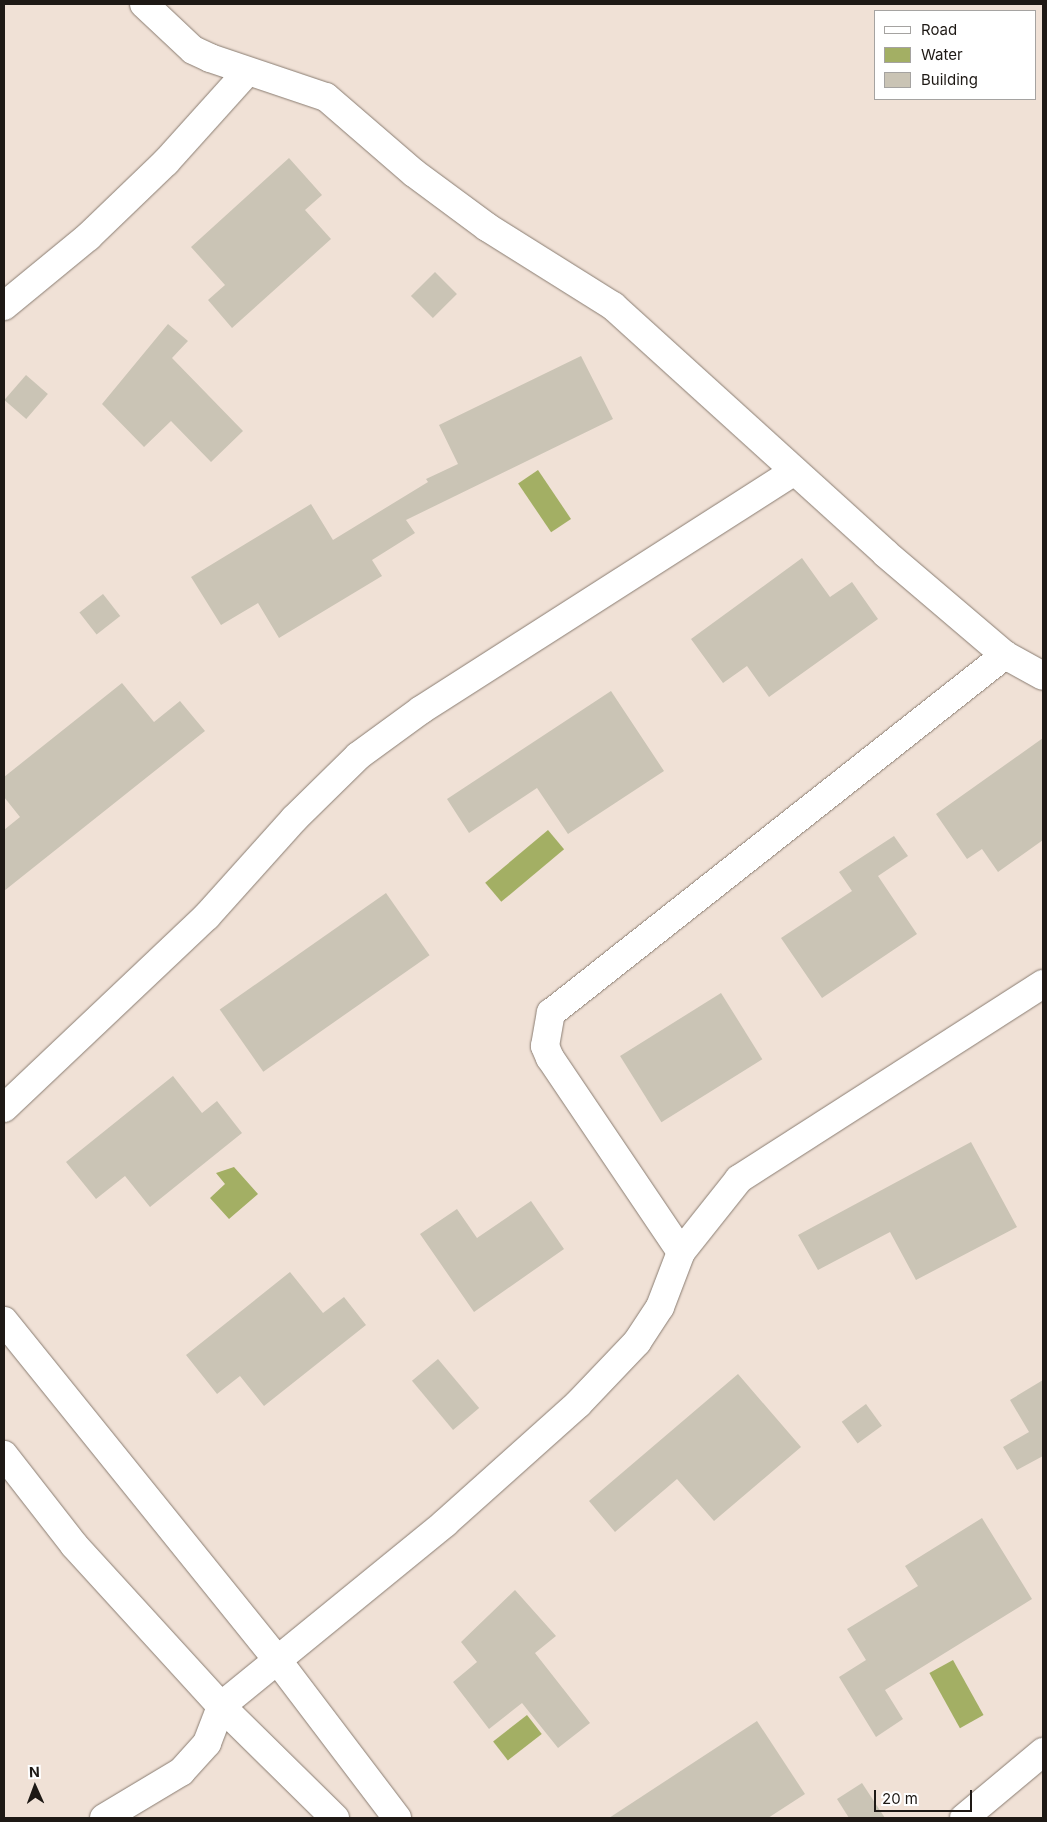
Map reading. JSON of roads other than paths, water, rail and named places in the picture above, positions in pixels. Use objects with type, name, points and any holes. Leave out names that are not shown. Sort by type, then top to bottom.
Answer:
[{"type":"street","points":[[144,4],[193,50],[246,73],[326,98],[414,173],[487,227],[613,306],[792,472],[1005,655],[1043,676]]},
{"type":"street","points":[[4,306],[88,237],[166,162],[246,73]]},
{"type":"street","points":[[4,1108],[207,916],[294,819],[358,756],[421,710],[792,472]]},
{"type":"street","points":[[681,1252],[550,1058],[545,1046],[551,1013],[1005,655]]},
{"type":"street","points":[[104,1818],[191,1763],[207,1743],[221,1706],[445,1523],[578,1404],[642,1335],[660,1307],[681,1252],[745,1174],[1043,984]]},
{"type":"street","points":[[4,1321],[278,1661],[397,1818]]},
{"type":"street","points":[[4,1455],[74,1545],[221,1706],[335,1818]]},
{"type":"street","points":[[964,1818],[1043,1752]]},
{"type":"water","points":[[538,470],[571,519],[551,532],[518,483]]},
{"type":"water","points":[[548,830],[564,849],[501,902],[485,883]]},
{"type":"water","points":[[234,1167],[258,1194],[229,1219],[210,1198],[225,1184],[216,1173]]},
{"type":"water","points":[[953,1660],[984,1715],[960,1728],[929,1673]]},
{"type":"water","points":[[527,1715],[542,1734],[508,1760],[493,1741]]}]
